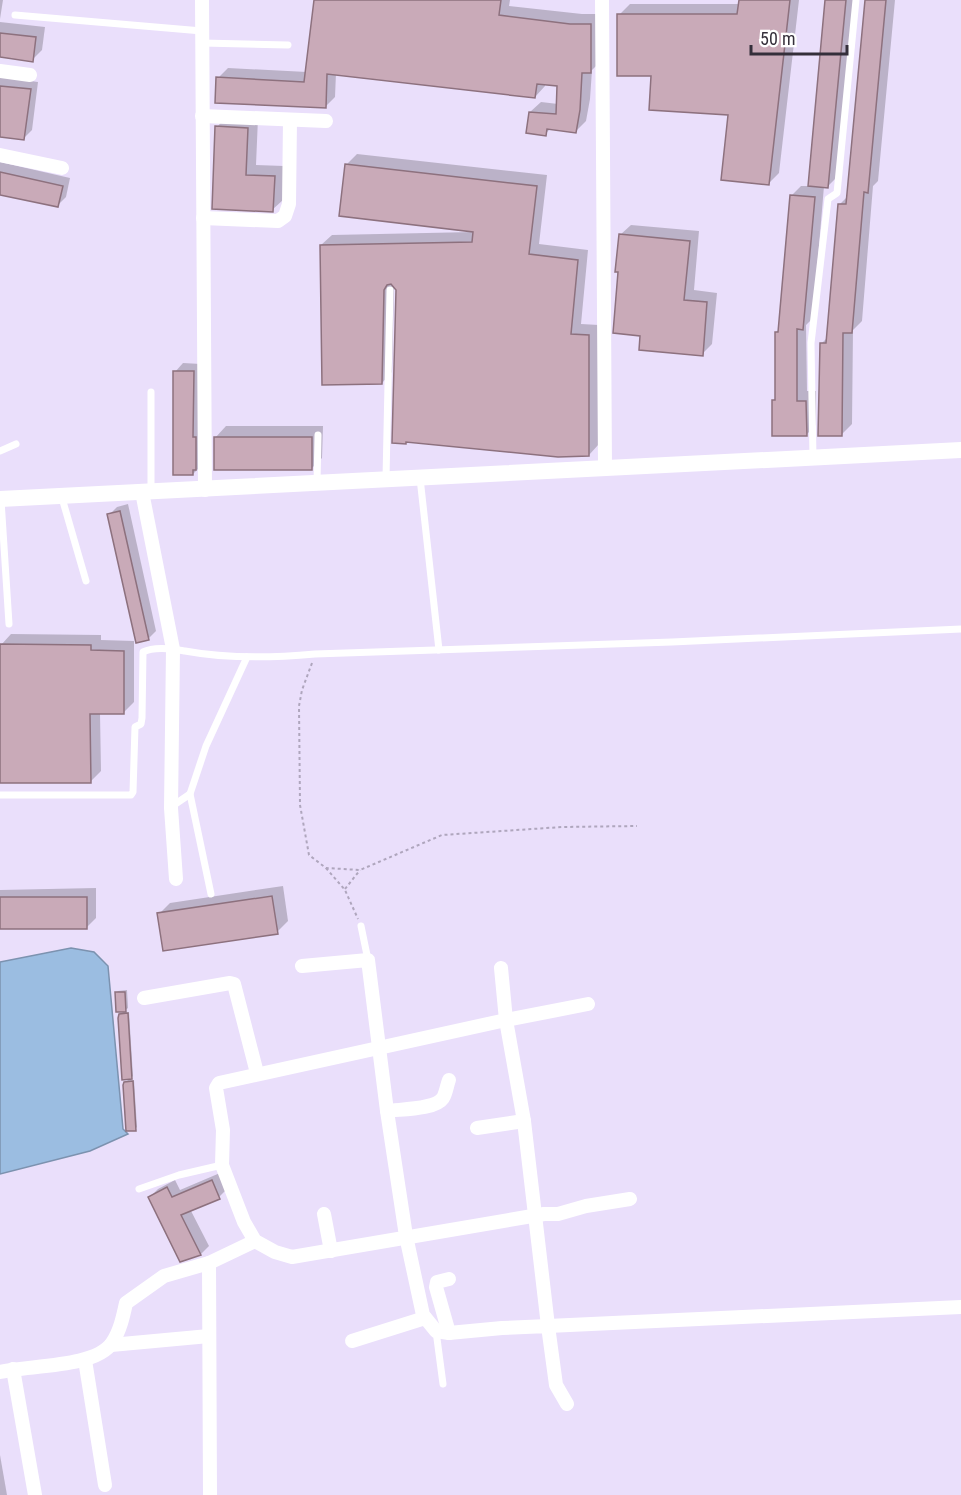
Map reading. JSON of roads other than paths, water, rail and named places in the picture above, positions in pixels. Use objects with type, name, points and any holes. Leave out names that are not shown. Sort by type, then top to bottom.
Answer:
[{"type":"street","points":[[202,0],[205,490]]},
{"type":"street","points":[[602,0],[605,468]]},
{"type":"street","points":[[0,71],[30,75]]},
{"type":"street","points":[[202,116],[326,121]]},
{"type":"street","points":[[203,218],[279,220],[285,216],[289,204],[290,120]]},
{"type":"street","points":[[0,155],[62,168]]},
{"type":"street","points":[[0,499],[961,450]]},
{"type":"street","points":[[146,492],[172,649],[171,808],[176,879]]},
{"type":"street","points":[[302,966],[368,960],[387,1111],[412,1270],[423,1315],[443,1332],[961,1307]]},
{"type":"street","points":[[501,968],[524,1121],[556,1385],[567,1404]]},
{"type":"street","points":[[144,998],[234,984],[257,1073]]},
{"type":"street","points":[[588,1004],[257,1073],[219,1083],[216,1088],[223,1130],[222,1165],[244,1222],[255,1241],[275,1252],[292,1257],[406,1236],[558,1214],[586,1206],[630,1199]]},
{"type":"street","points":[[387,1111],[425,1107],[438,1103],[443,1097],[449,1080]]},
{"type":"street","points":[[477,1128],[524,1121]]},
{"type":"street","points":[[324,1214],[331,1251]]},
{"type":"street","points":[[35,1495],[7,1371],[85,1360],[102,1352],[111,1345],[122,1323],[126,1303],[164,1276],[209,1263],[255,1241]]},
{"type":"street","points":[[209,1263],[210,1495]]},
{"type":"street","points":[[443,1332],[436,1287],[437,1282],[449,1279]]},
{"type":"street","points":[[352,1341],[425,1318]]},
{"type":"street","points":[[111,1345],[209,1336]]},
{"type":"street","points":[[85,1360],[105,1485]]},
{"type":"lane","points":[[813,458],[811,344],[828,199],[837,193],[856,0]]},
{"type":"lane","points":[[15,15],[288,45]]},
{"type":"lane","points":[[386,480],[390,290]]},
{"type":"lane","points":[[146,492],[151,392]]},
{"type":"lane","points":[[317,484],[318,435]]},
{"type":"lane","points":[[0,451],[16,444]]},
{"type":"lane","points":[[420,478],[439,650]]},
{"type":"lane","points":[[61,495],[86,581]]},
{"type":"lane","points":[[0,499],[9,624]]},
{"type":"lane","points":[[0,795],[131,795],[134,792],[135,727],[141,724],[142,718],[144,652],[153,649],[258,658],[961,630]]},
{"type":"lane","points":[[211,894],[190,794],[206,746],[247,657]]},
{"type":"lane","points":[[171,808],[190,794]]},
{"type":"lane","points":[[360,922],[368,960]]},
{"type":"lane","points":[[139,1189],[179,1175],[222,1165]]},
{"type":"lane","points":[[443,1332],[443,1384]]},
{"type":"water","points":[[71,948],[94,952],[108,966],[123,1129],[128,1134],[90,1151],[0,1174],[0,962]]}]
